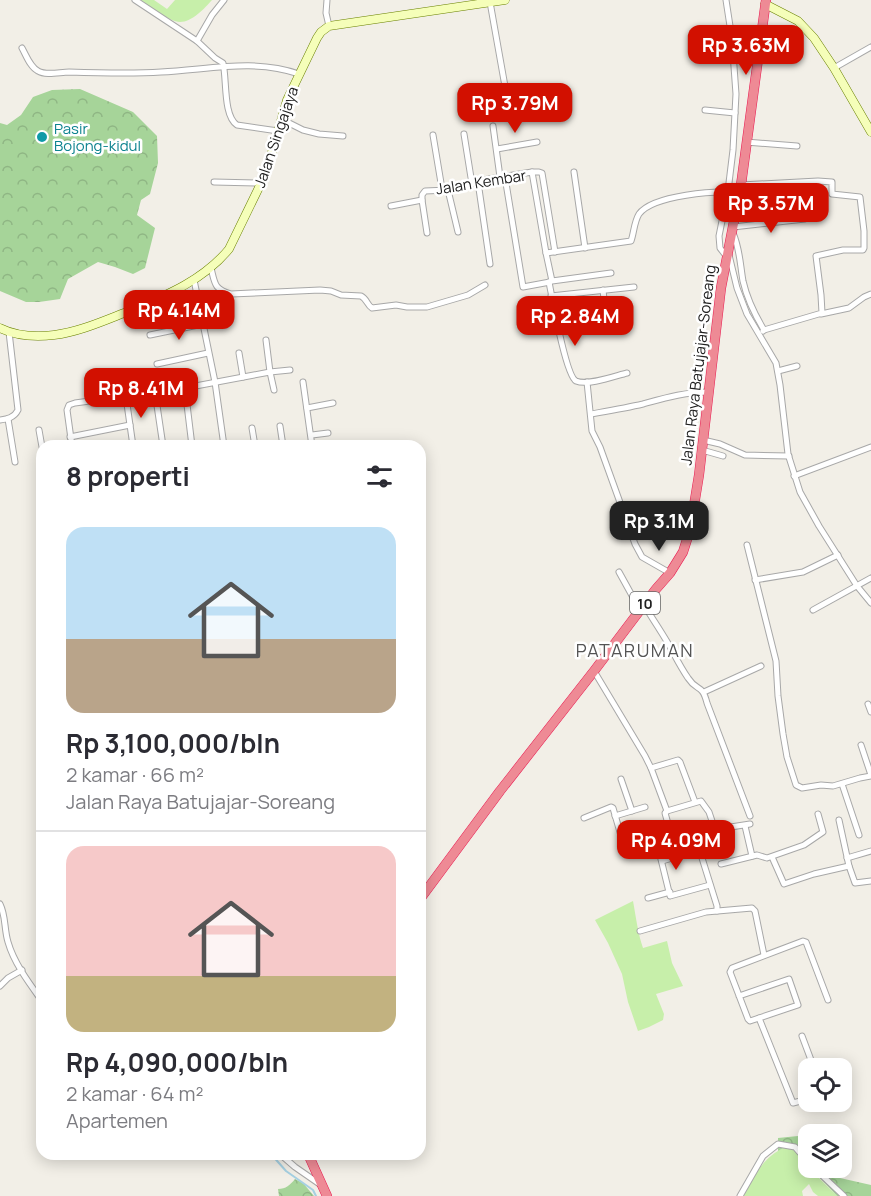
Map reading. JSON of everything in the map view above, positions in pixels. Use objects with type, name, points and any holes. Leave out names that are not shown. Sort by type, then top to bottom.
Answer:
[{"type":"highway","name":"Jalan Raya Batujajar-Soreang","points":[[426,891],[500,790],[670,573],[683,552],[690,530],[719,306],[732,231],[734,191],[746,142],[766,2]]},
{"type":"highway","points":[[311,1160],[327,1196]]},
{"type":"street","points":[[135,0],[197,41],[224,65],[231,121],[237,125],[278,131]]},
{"type":"street","points":[[197,41],[224,0]]},
{"type":"street","points":[[327,0],[328,26],[505,0]]},
{"type":"street","points":[[726,0],[732,39],[736,94],[733,150],[734,191],[719,242],[720,248],[728,251],[741,301],[747,314],[761,332]]},
{"type":"street","points":[[485,2],[511,120]]},
{"type":"street","points":[[766,2],[804,26],[814,38],[871,132]]},
{"type":"street","name":"Jalan Singajaya","points":[[0,328],[14,334],[31,336],[54,335],[78,330],[159,298],[194,280],[221,259],[229,249],[266,172],[287,100],[317,38],[328,26]]},
{"type":"street","points":[[834,68],[871,47]]},
{"type":"street","points":[[22,48],[34,69],[45,73],[162,72],[224,65],[266,67],[299,74]]},
{"type":"street","points":[[705,110],[735,113]]},
{"type":"street","points":[[280,119],[303,130],[343,136]]},
{"type":"street","points":[[493,126],[523,287],[610,273]]},
{"type":"street","points":[[464,134],[490,264]]},
{"type":"street","points":[[433,135],[445,189],[458,232]]},
{"type":"street","points":[[496,149],[537,142]]},
{"type":"street","points":[[746,142],[797,146]]},
{"type":"street","points":[[532,172],[542,173],[555,252]]},
{"type":"street","name":"Jalan Kembar","points":[[427,233],[422,200],[425,191],[532,172],[551,296],[570,373],[573,379],[587,382]]},
{"type":"street","points":[[574,172],[585,248]]},
{"type":"street","points":[[546,253],[631,241],[640,212],[668,198],[818,181],[832,182],[832,194],[860,197],[864,245],[863,250],[843,250],[816,256],[821,314]]},
{"type":"street","points":[[214,182],[261,183]]},
{"type":"street","points":[[392,206],[422,200]]},
{"type":"street","points":[[805,219],[732,231],[739,250],[747,295],[778,371],[789,456],[794,476],[808,508],[857,586],[871,603]]},
{"type":"street","points":[[211,268],[218,289],[231,294],[331,291],[341,296],[364,297],[372,308],[396,305],[427,307],[468,295],[485,285]]},
{"type":"street","points":[[194,280],[215,382],[223,440]]},
{"type":"street","points":[[551,296],[634,287]]},
{"type":"street","points":[[603,290],[605,308]]},
{"type":"street","points":[[761,332],[792,321],[849,308],[871,294]]},
{"type":"street","points":[[150,335],[203,324]]},
{"type":"street","points":[[0,420],[8,419],[18,410],[9,332]]},
{"type":"street","points":[[266,340],[274,390]]},
{"type":"street","points":[[158,364],[208,353]]},
{"type":"street","points":[[239,353],[243,377]]},
{"type":"street","points":[[778,371],[797,366]]},
{"type":"street","points":[[71,440],[67,410],[69,405],[75,403],[185,388],[290,370]]},
{"type":"street","points":[[627,373],[587,382],[592,431],[642,557],[670,573]]},
{"type":"street","points":[[303,382],[312,440]]},
{"type":"street","points":[[185,388],[191,440]]},
{"type":"street","points":[[155,392],[162,440]]},
{"type":"street","points":[[591,414],[694,392],[709,392]]},
{"type":"street","points":[[126,397],[133,440]]},
{"type":"street","points":[[307,408],[333,403]]},
{"type":"street","points":[[8,419],[15,462]]},
{"type":"street","points":[[70,437],[130,425]]},
{"type":"street","points":[[280,426],[282,440]]},
{"type":"street","points":[[252,428],[254,440]]},
{"type":"street","points":[[39,430],[41,440]]},
{"type":"street","points":[[312,435],[328,433]]},
{"type":"street","points":[[702,445],[720,444],[745,455],[789,456]]},
{"type":"street","points":[[702,445],[723,456]]},
{"type":"street","points":[[794,476],[871,447]]},
{"type":"street","points":[[747,545],[776,661],[783,734],[787,757],[796,785],[802,788],[833,786],[871,776],[861,745]]},
{"type":"street","points":[[755,580],[803,572],[838,555]]},
{"type":"street","points":[[619,573],[663,635],[686,676],[694,686],[704,692],[750,816]]},
{"type":"street","points":[[813,610],[871,578]]},
{"type":"street","points":[[704,692],[761,666]]},
{"type":"street","points":[[594,671],[651,768],[667,811],[665,816],[670,831]]},
{"type":"street","points":[[868,704],[871,712]]},
{"type":"street","points":[[651,768],[678,760],[695,802]]},
{"type":"street","points":[[621,779],[632,811]]},
{"type":"street","points":[[842,784],[859,835]]},
{"type":"street","points":[[667,811],[701,801],[718,829],[747,825],[752,856]]},
{"type":"street","points":[[615,816],[645,807]]},
{"type":"street","points":[[585,818],[613,808],[622,839],[626,842],[692,826],[717,911]]},
{"type":"street","points":[[721,864],[759,855],[772,857],[804,844],[823,832],[818,814]]},
{"type":"street","points":[[839,820],[855,883],[871,880]]},
{"type":"street","points":[[655,835],[670,896],[710,885]]},
{"type":"street","points":[[662,861],[699,850]]},
{"type":"street","points":[[847,858],[871,851]]},
{"type":"street","points":[[772,857],[784,884],[849,866]]},
{"type":"street","points":[[648,898],[670,892]]},
{"type":"street","points":[[0,904],[8,941],[22,970],[36,991]]},
{"type":"street","points":[[640,931],[706,912],[752,908],[764,955]]},
{"type":"street","points":[[739,996],[789,980],[798,1005],[750,1021],[739,996],[730,972],[764,955],[803,941],[806,942],[828,1000]]},
{"type":"street","points":[[0,986],[22,970]]},
{"type":"street","points":[[759,1018],[793,1103],[798,1102]]},
{"type":"street","points":[[802,1036],[810,1058]]},
{"type":"street","points":[[740,1196],[763,1156],[778,1144],[795,1147],[798,1150]]},
{"type":"street","points":[[287,1160],[322,1186]]},
{"type":"street","points":[[825,1178],[844,1196]]},
{"type":"green space","points":[[141,0],[154,0],[167,9],[175,0],[212,0],[194,17],[180,22],[165,17]]},
{"type":"green space","points":[[80,89],[133,112],[157,136],[158,163],[150,194],[141,200],[137,215],[155,228],[145,268],[133,274],[98,262],[68,279],[60,299],[26,302],[0,291],[0,123],[7,125],[21,115],[33,97],[52,90]]},
{"type":"green space","points":[[633,901],[643,948],[667,941],[672,963],[683,986],[656,994],[664,1014],[663,1020],[638,1031],[622,974],[595,920]]},
{"type":"green space","points":[[798,1136],[798,1154],[785,1147],[778,1151],[778,1138]]},
{"type":"green space","points":[[785,1147],[796,1151],[798,1178],[819,1178],[837,1196],[818,1196],[809,1184],[802,1191],[803,1196],[743,1196],[755,1174],[777,1151]]},
{"type":"green space","points":[[820,1178],[840,1178],[871,1185],[871,1196],[837,1196]]},
{"type":"green space","points":[[295,1179],[303,1183],[314,1196],[279,1196],[278,1189],[288,1186]]},
{"type":"waterway","points":[[276,1160],[286,1171],[313,1190],[316,1196]]},
{"type":"place","name":"Pasir Bojong-kidul","points":[[42,137]]},
{"type":"district","name":"PATARUMAN","points":[[635,650]]}]
